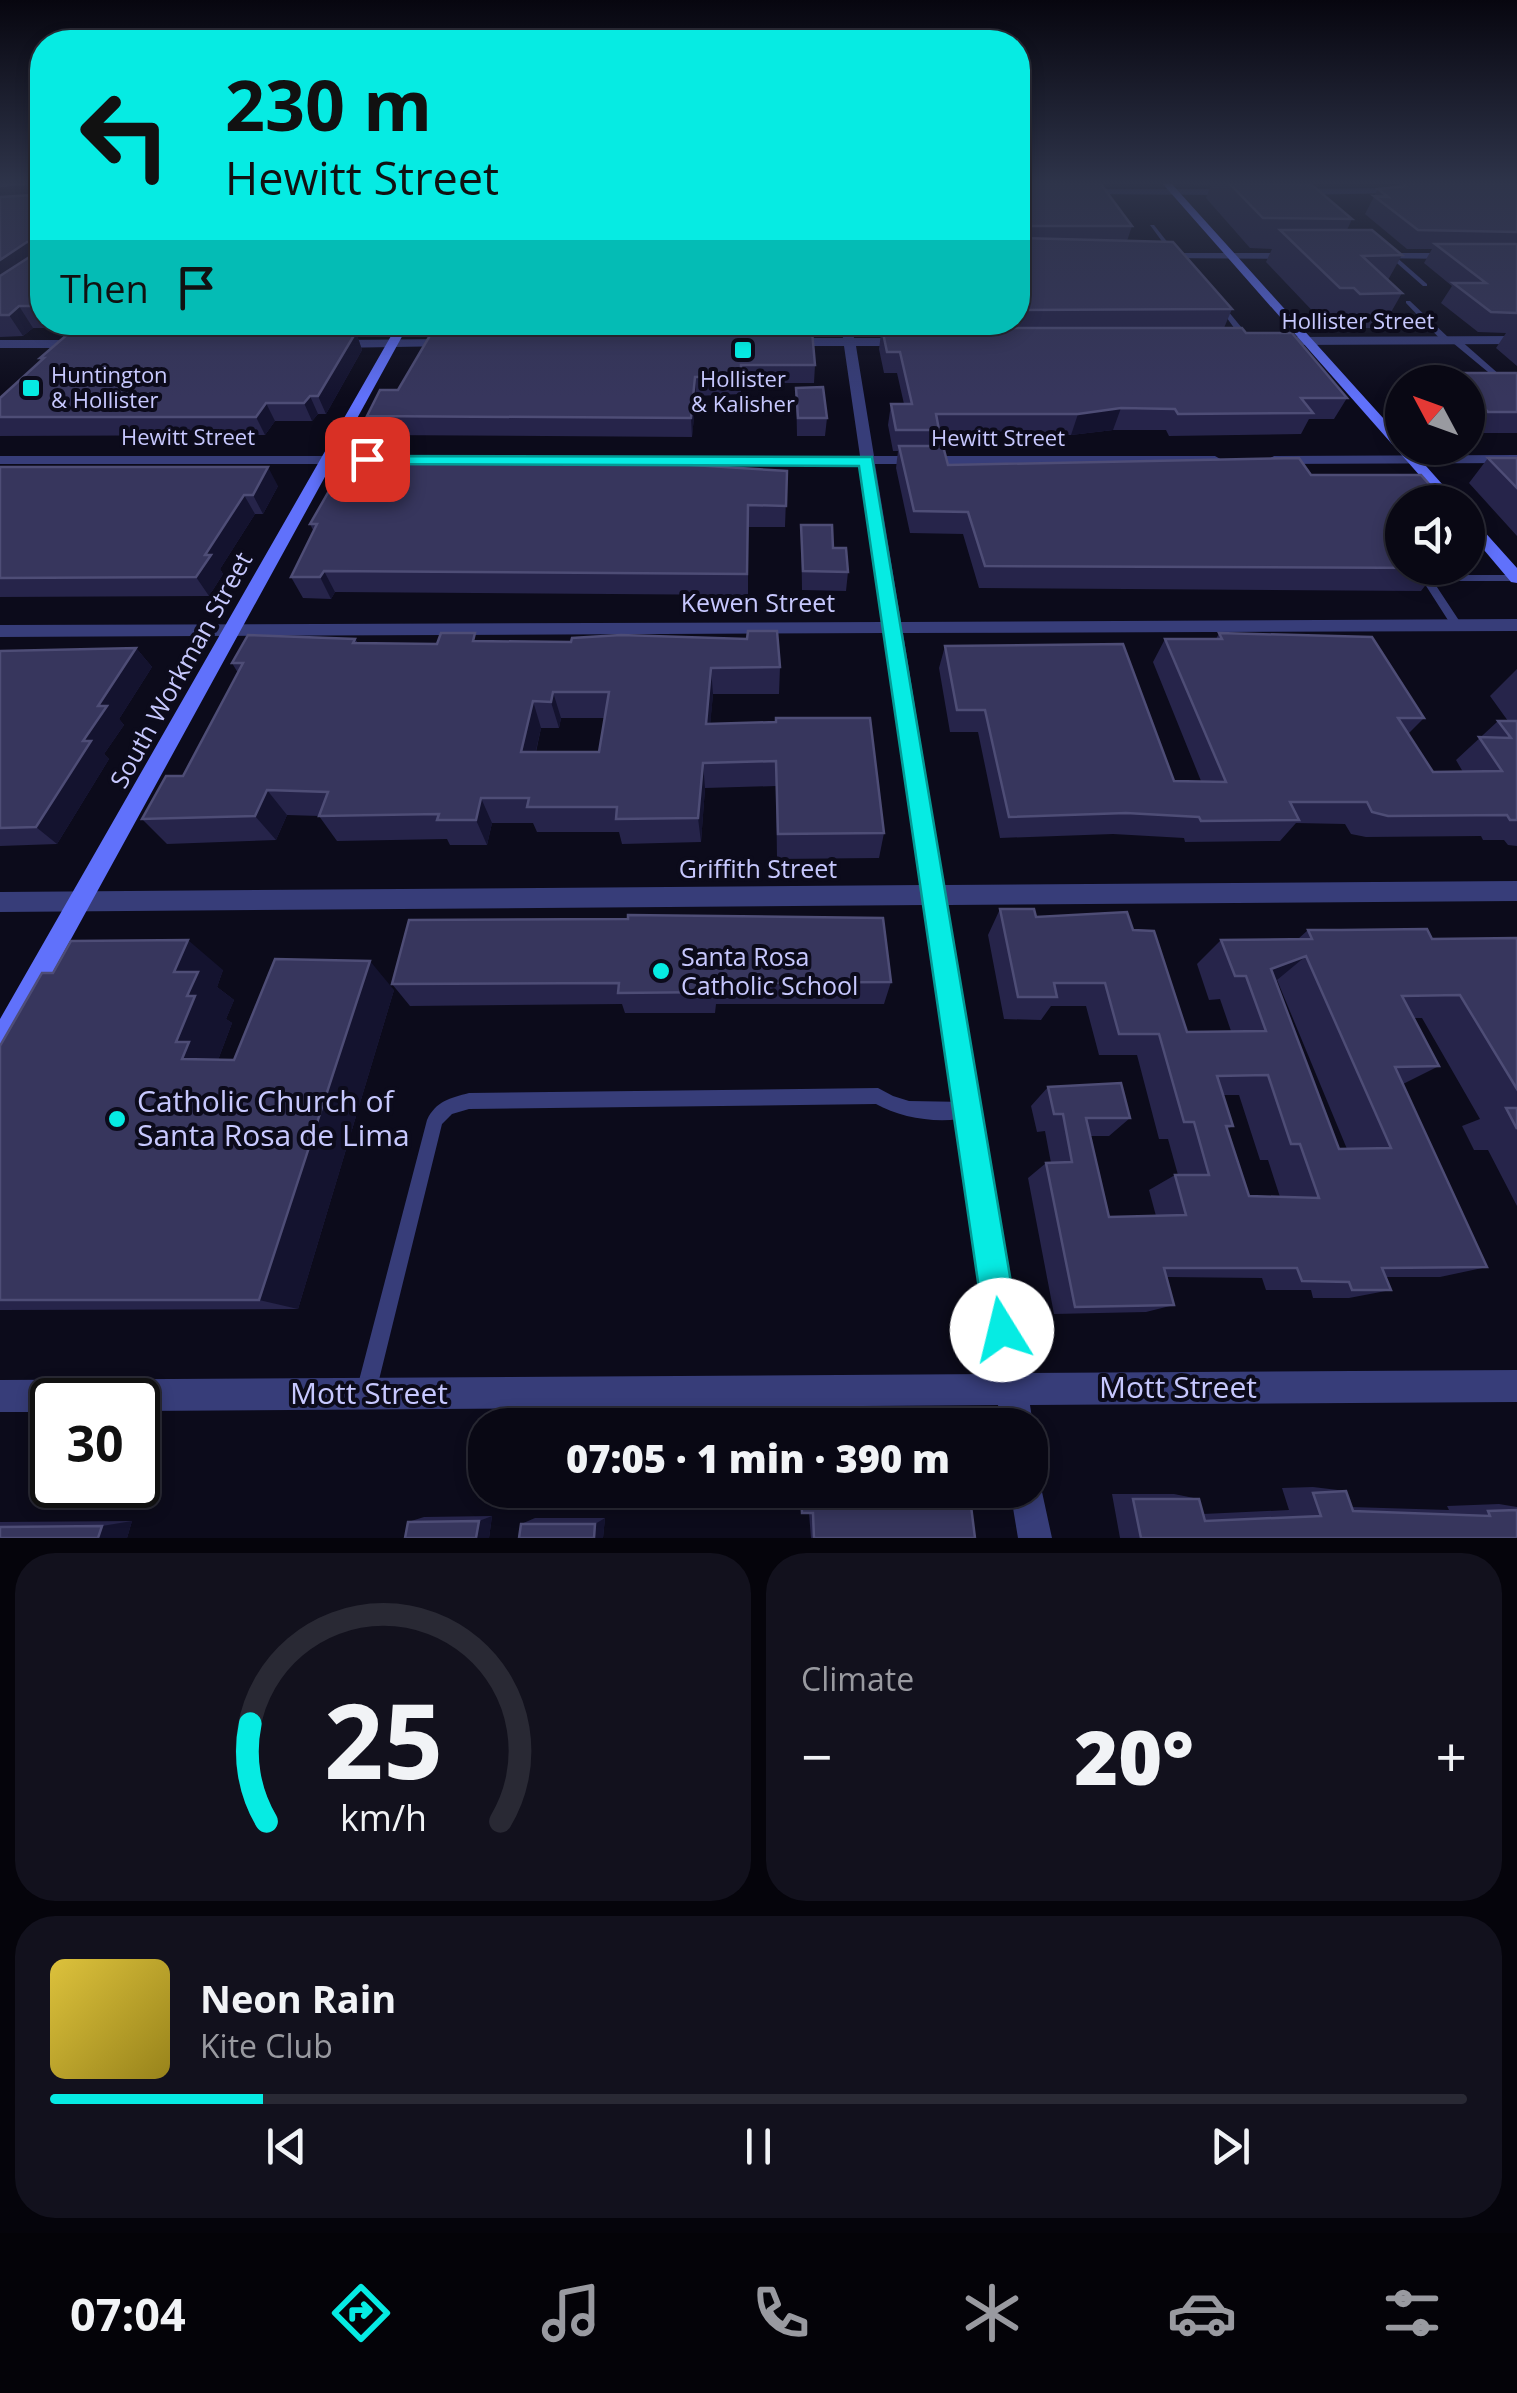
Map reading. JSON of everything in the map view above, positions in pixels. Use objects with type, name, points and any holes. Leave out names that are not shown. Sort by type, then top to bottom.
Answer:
[{"type":"main road","points":[[1232,256],[1385,429]]},
{"type":"main road","name":"South Workman Street","points":[[0,1043],[398,335]]},
{"type":"main road","points":[[1418,465],[1436,485]]},
{"type":"main road","points":[[1485,541],[1517,578]]},
{"type":"street","points":[[1136,256],[1302,256]]},
{"type":"street","points":[[1354,256],[1466,256]]},
{"type":"street","points":[[768,342],[823,335]]},
{"type":"street","points":[[847,335],[1014,1408]]},
{"type":"street","points":[[870,335],[922,342]]},
{"type":"street","name":"Hollister Street","points":[[1229,341],[1517,340]]},
{"type":"street","points":[[316,344],[474,343]]},
{"type":"street","points":[[0,344],[102,344]]},
{"type":"street","points":[[50,356],[63,344]]},
{"type":"street","points":[[1485,459],[1517,459]]},
{"type":"street","name":"Hewitt Street","points":[[0,460],[1236,460]]},
{"type":"street","points":[[1256,460],[1385,460]]},
{"type":"street","name":"Kewen Street","points":[[0,630],[1517,625]]},
{"type":"street","name":"Griffith Street","points":[[0,902],[1517,891]]},
{"type":"street","name":"Mott Street","points":[[0,1396],[1517,1386]]},
{"type":"street","points":[[1031,1508],[1035,1538]]},
{"type":"lane","points":[[1179,256],[1194,270]]},
{"type":"lane","points":[[1392,256],[1426,285]]},
{"type":"lane","points":[[1215,298],[1261,341]]},
{"type":"lane","points":[[1408,302],[1517,394]]},
{"type":"lane","points":[[1457,625],[1426,578],[1517,578]]},
{"type":"lane","points":[[365,1394],[435,1120],[448,1106],[469,1101],[878,1096],[892,1106],[909,1109],[968,1110]]},
{"type":"building","points":[[1030,255],[1184,255],[1232,309],[1030,310]]},
{"type":"building","points":[[1306,255],[1402,255],[1362,256],[1402,293],[1360,294],[1354,288],[1340,288]]},
{"type":"building","points":[[1449,255],[1517,255],[1517,313],[1491,312],[1453,283],[1486,283]]},
{"type":"building","points":[[30,257],[30,306],[19,306],[9,315],[0,315],[0,276]]},
{"type":"building","points":[[1030,328],[1242,328],[1246,333],[1292,333],[1347,398],[1301,398],[1313,413],[1178,414],[1175,409],[1121,408],[1078,414],[936,414],[939,430],[896,430],[891,404],[912,404],[900,352],[887,352],[883,335],[1030,335]]},
{"type":"building","points":[[67,335],[354,335],[318,396],[310,396],[304,403],[266,403],[256,417],[0,417],[0,398],[44,358],[40,358]]},
{"type":"building","points":[[430,335],[812,335],[815,365],[741,365],[741,376],[695,377],[691,418],[367,416],[380,390],[398,390]]},
{"type":"building","points":[[1485,373],[1517,373],[1517,412],[1488,412]]},
{"type":"building","points":[[823,387],[827,418],[798,418],[796,388]]},
{"type":"building","points":[[899,446],[943,446],[948,465],[1299,458],[1311,475],[1421,475],[1430,485],[1385,485],[1385,568],[985,566],[968,512],[914,511]]},
{"type":"building","points":[[1488,458],[1517,458],[1517,488]]},
{"type":"building","points":[[345,463],[676,464],[787,471],[786,506],[748,505],[747,574],[324,571],[320,577],[291,577],[317,524],[310,524]]},
{"type":"building","points":[[0,467],[268,467],[253,495],[244,495],[205,555],[211,555],[196,577],[0,578]]},
{"type":"building","points":[[801,525],[832,525],[833,548],[846,548],[848,572],[803,571]]},
{"type":"building","points":[[748,631],[777,631],[780,667],[711,668],[706,724],[776,722],[776,718],[870,718],[884,833],[778,834],[776,761],[703,763],[698,818],[616,819],[617,807],[527,807],[529,798],[481,798],[476,820],[437,820],[439,814],[319,816],[328,792],[267,790],[255,816],[142,819],[166,776],[183,776],[243,663],[232,663],[248,635],[437,644],[441,633],[475,633],[473,641],[571,642],[572,638],[621,635],[747,639]],"holes":[[[553,692],[609,692],[599,752],[521,752],[533,701],[551,702]]]},
{"type":"building","points":[[1219,633],[1372,637],[1424,718],[1398,718],[1433,772],[1502,771],[1479,737],[1511,738],[1498,721],[1517,721],[1517,820],[1510,820],[1507,815],[1388,816],[1372,812],[1367,802],[1290,802],[1299,820],[1201,821],[1199,817],[1126,813],[1009,817],[985,710],[957,710],[945,646],[1123,644],[1174,781],[1226,782],[1165,639],[1222,639]]},
{"type":"building","points":[[136,648],[98,706],[107,706],[83,741],[91,741],[36,827],[0,828],[0,651]]},
{"type":"building","points":[[1000,909],[1034,909],[1036,917],[1127,912],[1133,930],[1154,931],[1187,1032],[1266,1031],[1246,976],[1235,976],[1221,940],[1312,939],[1308,930],[1427,929],[1432,939],[1517,938],[1517,1089],[1460,995],[1402,996],[1439,1066],[1395,1067],[1487,1267],[1382,1268],[1391,1290],[1352,1290],[1349,1282],[1302,1281],[1297,1268],[1164,1268],[1174,1305],[1075,1307],[1046,1163],[1072,1162],[1063,1114],[1054,1114],[1048,1087],[1121,1083],[1130,1118],[1086,1118],[1109,1217],[1186,1215],[1175,1175],[1209,1175],[1194,1122],[1184,1122],[1159,1034],[1119,1034],[1105,983],[1054,983],[1057,997],[1018,997]],"holes":[[[1306,956],[1391,1148],[1339,1149],[1271,969]],[[1268,1075],[1291,1144],[1300,1144],[1319,1198],[1249,1196],[1226,1126],[1233,1126],[1217,1076]]]},
{"type":"building","points":[[628,915],[883,918],[891,982],[714,983],[713,992],[618,993],[619,983],[392,984],[409,920],[628,919]]},
{"type":"building","points":[[188,940],[174,972],[198,972],[187,996],[195,996],[176,1042],[189,1042],[182,1059],[234,1060],[275,959],[370,961],[259,1300],[0,1300],[0,1046],[42,973],[53,973],[71,941]]},
{"type":"building","points":[[1506,1108],[1517,1108],[1517,1129]]},
{"type":"building","points":[[1346,1491],[1353,1511],[1490,1516],[1488,1511],[1517,1510],[1517,1538],[1141,1538],[1133,1499],[1199,1499],[1205,1521],[1321,1516],[1313,1493]]},
{"type":"building","points":[[802,1508],[971,1508],[975,1538],[814,1538],[813,1513],[802,1513]]},
{"type":"building","points":[[479,1521],[476,1538],[405,1538],[408,1522]]},
{"type":"building","points":[[521,1524],[595,1524],[594,1538],[519,1538]]},
{"type":"building","points":[[102,1526],[98,1538],[0,1538],[0,1527]]},
{"type":"place","name":"Hollister & Kalisher","points":[[743,350]]},
{"type":"place","name":"Huntington & Hollister","points":[[31,388]]},
{"type":"place","name":"Santa Rosa Catholic School","points":[[661,971]]},
{"type":"place","name":"Catholic Church of Santa Rosa de Lima","points":[[117,1119]]},
{"type":"route","points":[[367,459],[867,461],[1002,1330]]}]
